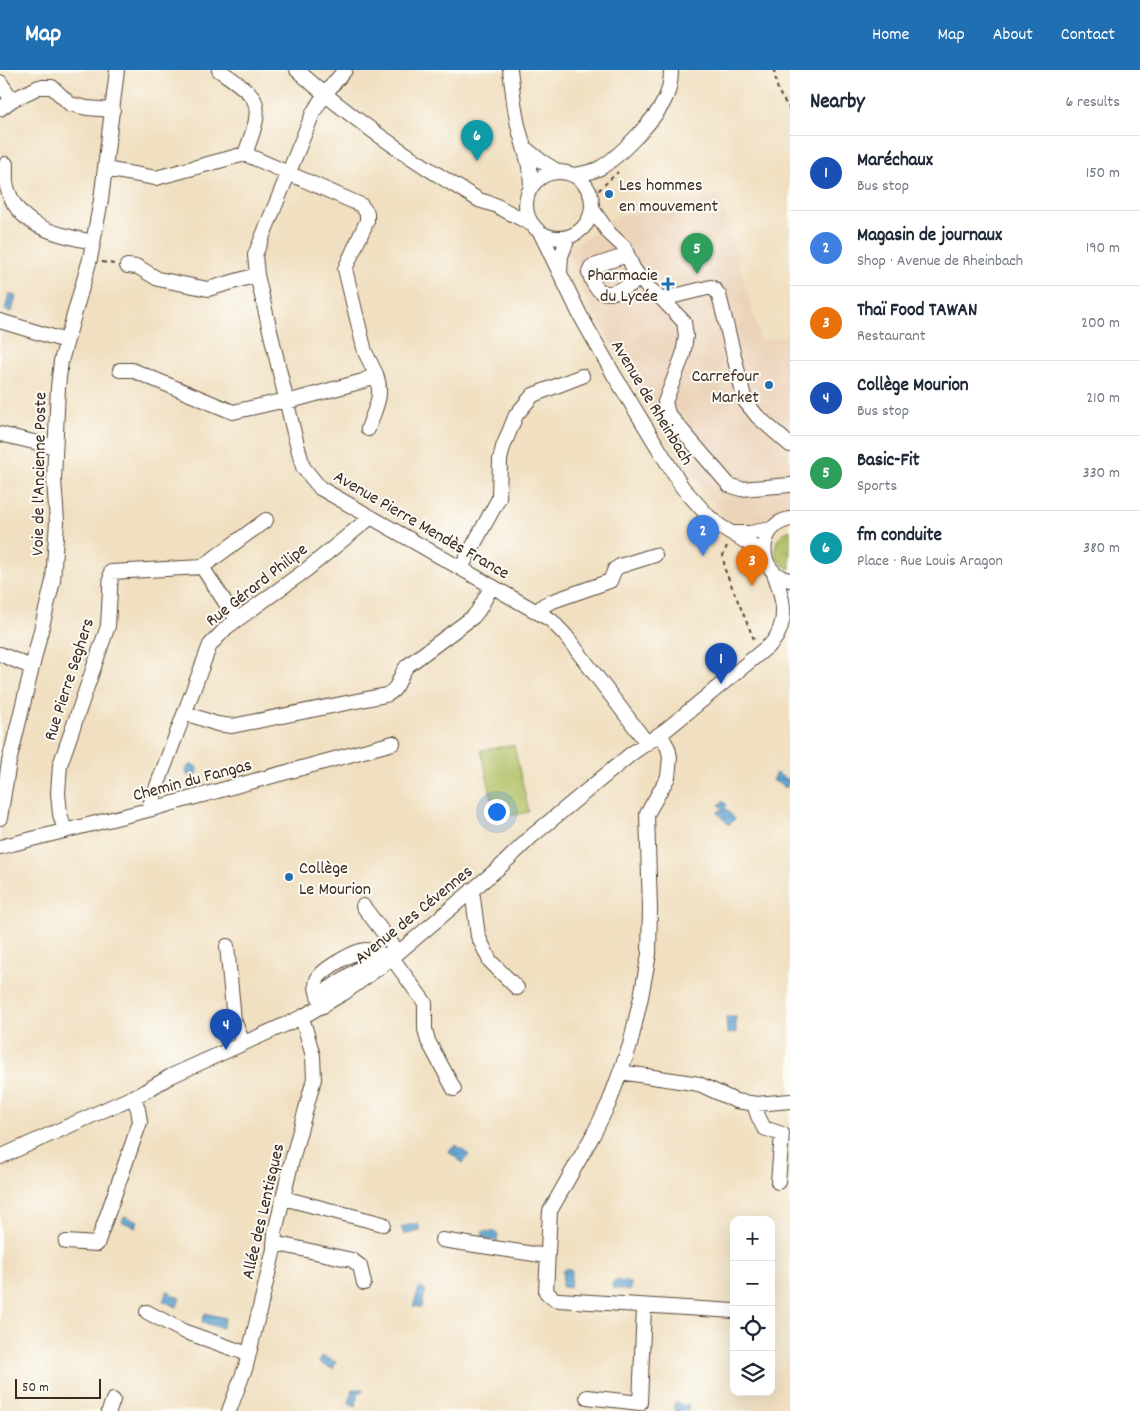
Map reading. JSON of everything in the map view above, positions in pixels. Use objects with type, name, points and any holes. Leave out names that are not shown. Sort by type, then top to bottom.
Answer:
[{"type":"street","name":"Voie de l'Ancienne Poste","points":[[0,818],[5,761],[31,667],[55,567],[57,521],[54,480],[58,387],[66,341],[90,259],[101,200],[117,70]]},
{"type":"street","points":[[219,70],[248,93],[256,106],[255,121],[245,154]]},
{"type":"street","points":[[296,70],[324,95],[385,140],[479,200],[495,205],[554,239],[599,233],[615,239]]},
{"type":"street","name":"Avenue Pierre Mendès France","points":[[345,70],[324,95],[313,113],[255,255],[257,275],[303,467],[320,488],[550,620],[558,627],[647,743]]},
{"type":"street","points":[[510,70],[520,132],[530,168],[530,190],[526,208],[536,229]]},
{"type":"street","points":[[526,149],[558,172],[573,175],[598,169],[641,132],[658,111],[666,97],[671,70]]},
{"type":"street","points":[[0,82],[12,100]]},
{"type":"street","points":[[0,109],[12,100],[39,87],[52,87],[70,104],[87,108],[113,110]]},
{"type":"street","points":[[105,169],[156,178],[245,154],[361,205],[367,212],[366,220],[345,269],[365,352],[380,384],[380,396],[368,429]]},
{"type":"street","points":[[6,164],[6,185],[14,206],[29,221],[57,234],[93,242]]},
{"type":"street","points":[[560,273],[561,256],[574,235],[590,218],[596,182],[606,164]]},
{"type":"street","points":[[495,205],[511,202],[530,190],[543,176],[558,172]]},
{"type":"street","points":[[573,175],[586,185],[592,205],[615,239],[624,247],[640,279],[684,322],[686,336],[683,356],[665,402],[668,414],[724,480],[734,488],[741,490],[790,485]]},
{"type":"street","name":"Avenue de Rheinbach","points":[[536,229],[580,315],[682,487],[709,517],[764,555]]},
{"type":"street","points":[[628,255],[591,267],[589,272],[598,290],[604,293],[612,293],[640,279]]},
{"type":"street","points":[[127,266],[138,267],[158,279],[208,289],[257,275]]},
{"type":"street","points":[[662,299],[711,287],[715,290],[719,295],[745,401],[757,416],[790,445]]},
{"type":"street","points":[[0,321],[66,341]]},
{"type":"street","points":[[120,370],[132,370],[233,412],[277,402],[287,402],[363,381],[376,374]]},
{"type":"street","points":[[461,568],[498,498],[502,447],[516,415],[533,395],[582,376]]},
{"type":"street","points":[[0,434],[55,447]]},
{"type":"street","name":"Rue Gérard Philipe","points":[[148,810],[185,713],[199,670],[210,645],[237,620],[306,570],[370,517]]},
{"type":"street","points":[[764,555],[765,541],[771,529],[778,523],[790,519]]},
{"type":"street","points":[[237,620],[202,567],[266,520]]},
{"type":"street","points":[[732,533],[750,533],[771,529]]},
{"type":"street","points":[[537,612],[544,605],[553,601],[610,581],[615,569],[620,566],[655,555]]},
{"type":"street","name":"Avenue des Cévennes","points":[[0,1157],[133,1097],[171,1076],[302,1017],[320,1001],[365,978],[390,955],[501,866],[532,836],[772,643],[779,635],[787,606],[773,571],[764,555]]},
{"type":"street","name":"Rue Pierre Seghers","points":[[65,831],[60,814],[58,794],[60,765],[108,626],[110,572],[202,567]]},
{"type":"street","points":[[773,571],[779,576],[790,580]]},
{"type":"street","points":[[185,713],[218,724],[232,726],[386,695],[396,688],[400,676],[407,666],[473,617],[492,586]]},
{"type":"street","points":[[0,654],[31,667]]},
{"type":"street","points":[[660,734],[668,748],[670,758],[668,777],[648,814],[649,954],[630,1045],[609,1103],[594,1135],[550,1211],[546,1292],[554,1299],[644,1307],[730,1311]]},
{"type":"street","name":"Chemin du Fangas","points":[[0,847],[148,810],[393,743]]},
{"type":"street","points":[[472,890],[478,936],[490,961],[517,988]]},
{"type":"street","points":[[363,906],[390,955],[425,1003],[425,1029],[428,1041],[454,1089]]},
{"type":"street","points":[[226,946],[234,1020],[244,1043]]},
{"type":"street","points":[[320,1001],[316,992],[316,981],[322,973],[358,950],[371,950],[390,955]]},
{"type":"street","name":"Allée des Lentisques","points":[[229,1411],[248,1354],[283,1198],[314,1079],[313,1056],[302,1017]]},
{"type":"street","points":[[620,1072],[698,1084],[736,1101],[754,1104],[790,1102]]},
{"type":"street","points":[[66,1242],[97,1244],[140,1122],[133,1097]]},
{"type":"street","points":[[754,1104],[764,1128],[782,1134],[778,1182]]},
{"type":"street","points":[[283,1198],[383,1224]]},
{"type":"street","points":[[442,1240],[547,1256]]},
{"type":"street","points":[[274,1242],[352,1260],[360,1266],[364,1283]]},
{"type":"street","points":[[587,1397],[640,1403],[644,1307]]},
{"type":"street","points":[[147,1312],[183,1331],[248,1354]]},
{"type":"path","points":[[774,70],[778,91],[790,110]]},
{"type":"path","points":[[592,205],[608,181]]},
{"type":"path","points":[[90,259],[127,266]]},
{"type":"path","points":[[732,533],[723,555],[725,570],[755,644]]},
{"type":"shaded area","points":[[719,194],[761,341],[790,335],[790,510],[780,512],[757,524],[726,519],[666,440],[588,301],[568,251],[615,217]]},
{"type":"green space","points":[[790,530],[790,569],[779,561],[775,550],[779,538],[783,533]]},
{"type":"green space","points":[[514,745],[529,812],[496,819],[481,750]]},
{"type":"water","points":[[9,294],[16,296],[12,312],[5,310]]},
{"type":"water","points":[[190,765],[194,765],[198,771],[194,777],[190,777],[186,773],[186,769]]},
{"type":"water","points":[[776,773],[790,781],[786,788],[772,780]]},
{"type":"water","points":[[723,801],[727,805],[725,808],[735,819],[729,825],[717,813],[722,808],[719,805]]},
{"type":"water","points":[[726,1017],[736,1017],[736,1033],[727,1034]]},
{"type":"water","points":[[456,1145],[469,1155],[463,1163],[449,1152]]},
{"type":"water","points":[[124,1216],[138,1221],[136,1227],[122,1222]]},
{"type":"water","points":[[418,1223],[420,1231],[404,1235],[401,1227]]},
{"type":"water","points":[[483,1231],[496,1232],[498,1234],[497,1241],[487,1240],[482,1236]]},
{"type":"water","points":[[566,1268],[572,1271],[570,1288],[562,1287],[563,1270],[566,1270]]},
{"type":"water","points":[[615,1280],[631,1283],[630,1291],[613,1288],[612,1284]]},
{"type":"water","points":[[419,1288],[426,1290],[421,1308],[413,1306]]},
{"type":"water","points":[[167,1291],[180,1298],[177,1307],[163,1301]]},
{"type":"water","points":[[205,1313],[225,1318],[222,1328],[202,1323]]},
{"type":"water","points":[[322,1356],[336,1362],[333,1369],[319,1363]]},
{"type":"water","points":[[352,1389],[363,1389],[363,1392],[359,1392],[356,1406],[349,1404]]},
{"type":"water","points":[[675,1402],[683,1405],[689,1404],[688,1411],[676,1411],[673,1408]]},
{"type":"place","name":"fm conduite","points":[[477,161]]},
{"type":"place","name":"Les hommes en mouvement","points":[[609,194]]},
{"type":"place","name":"Basic-Fit","points":[[697,274]]},
{"type":"place","name":"Pharmacie du Lycée","points":[[668,284]]},
{"type":"place","name":"Carrefour Market","points":[[769,385]]},
{"type":"place","name":"Magasin de journaux","points":[[703,556]]},
{"type":"place","name":"Thaï Food TAWAN","points":[[752,586]]},
{"type":"place","name":"Maréchaux","points":[[721,684]]},
{"type":"place","name":"Collège Le Mourion","points":[[289,877]]},
{"type":"place","name":"Collège Mourion","points":[[226,1050]]}]
